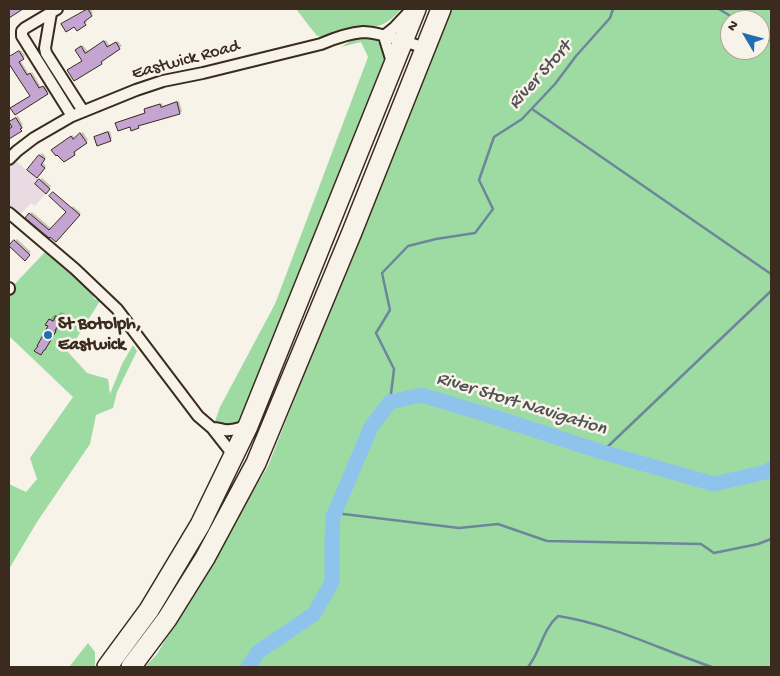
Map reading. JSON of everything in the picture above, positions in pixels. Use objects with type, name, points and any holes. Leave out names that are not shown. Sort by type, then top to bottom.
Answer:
[{"type":"highway","points":[[107,667],[149,610],[200,525],[234,456],[248,426],[416,9]]},
{"type":"highway","points":[[131,667],[166,619],[205,558],[256,463],[441,9]]},
{"type":"street","points":[[393,66],[384,36],[412,9]]},
{"type":"street","points":[[41,56],[45,48],[54,11]]},
{"type":"street","points":[[54,11],[25,28],[22,36],[41,56],[83,111]]},
{"type":"street","name":"Eastwick Road","points":[[9,158],[34,138],[72,116],[163,81],[321,44],[354,33],[366,32],[425,48]]},
{"type":"street","points":[[41,56],[72,116]]},
{"type":"street","points":[[9,213],[118,309],[198,416],[212,428],[234,456]]},
{"type":"street","points":[[212,428],[232,430],[248,426]]},
{"type":"shaded area","points":[[13,159],[50,189],[35,206],[31,203],[20,215],[9,206],[9,167]]},
{"type":"green space","points":[[296,9],[401,9],[392,18],[376,27],[351,27],[323,37],[317,36]]},
{"type":"green space","points":[[449,9],[771,9],[771,667],[145,667],[157,654],[268,466]]},
{"type":"green space","points":[[357,37],[375,38],[383,46],[386,55],[376,90],[243,421],[225,426],[214,424],[220,407],[275,304],[368,57],[361,42],[341,47]]},
{"type":"green space","points":[[45,252],[81,279],[92,293],[94,299],[100,301],[68,352],[87,373],[108,379],[110,394],[122,364],[133,345],[137,351],[117,392],[113,408],[96,415],[90,444],[37,522],[9,569],[9,484],[26,492],[37,479],[30,458],[73,397],[9,336],[9,290]]},
{"type":"green space","points":[[88,643],[95,652],[95,666],[69,667]]},
{"type":"building","points":[[9,9],[23,9],[9,18]]},
{"type":"building","points":[[88,9],[92,16],[84,22],[86,25],[77,31],[74,27],[66,32],[61,24]]},
{"type":"building","points":[[104,41],[107,47],[116,42],[120,49],[101,62],[102,64],[74,81],[67,70],[82,61],[75,50],[81,46],[85,53]]},
{"type":"building","points":[[19,51],[24,59],[19,62],[27,75],[30,73],[39,88],[43,86],[48,94],[15,115],[10,108],[30,96],[9,64],[9,57]]},
{"type":"building","points":[[177,102],[180,114],[138,126],[139,128],[131,131],[130,127],[118,131],[115,123],[145,113],[144,109],[160,104],[161,107]]},
{"type":"building","points":[[16,118],[22,131],[9,139],[9,129],[12,127],[9,122]]},
{"type":"building","points":[[108,132],[111,141],[97,146],[94,137]]},
{"type":"building","points":[[80,133],[87,143],[74,152],[75,155],[64,162],[51,150],[71,136],[73,139]]},
{"type":"building","points":[[39,155],[45,159],[41,165],[45,168],[37,178],[27,170]]},
{"type":"building","points":[[39,179],[50,189],[46,194],[35,184]]},
{"type":"building","points":[[53,192],[80,215],[56,242],[25,218],[29,213],[49,230],[66,212],[49,196]]},
{"type":"building","points":[[14,240],[30,255],[25,261],[9,246]]},
{"type":"building","name":"St Botolph, Eastwick","points":[[56,316],[61,319],[41,355],[34,351],[48,326],[45,325],[49,319],[53,321]]},
{"type":"waterway","name":"River Stort","points":[[390,402],[394,369],[376,333],[390,310],[382,273],[408,246],[436,239],[475,233],[493,209],[479,180],[494,137],[522,119],[555,84],[576,56],[610,18],[613,9]]},
{"type":"waterway","points":[[532,109],[771,274]]},
{"type":"waterway","points":[[602,452],[771,291]]},
{"type":"waterway","name":"River Stort Navigation","points":[[248,667],[258,652],[314,614],[332,582],[333,517],[371,427],[390,402],[421,395],[602,452],[714,484],[766,472],[771,469]]},
{"type":"waterway","points":[[335,513],[459,528],[498,524],[547,541],[701,544],[714,553],[758,544],[771,539]]},
{"type":"waterway","points":[[528,667],[548,628],[558,616],[617,631],[712,667]]},
{"type":"place","name":"St Botolph, Eastwick","points":[[48,335]]}]
